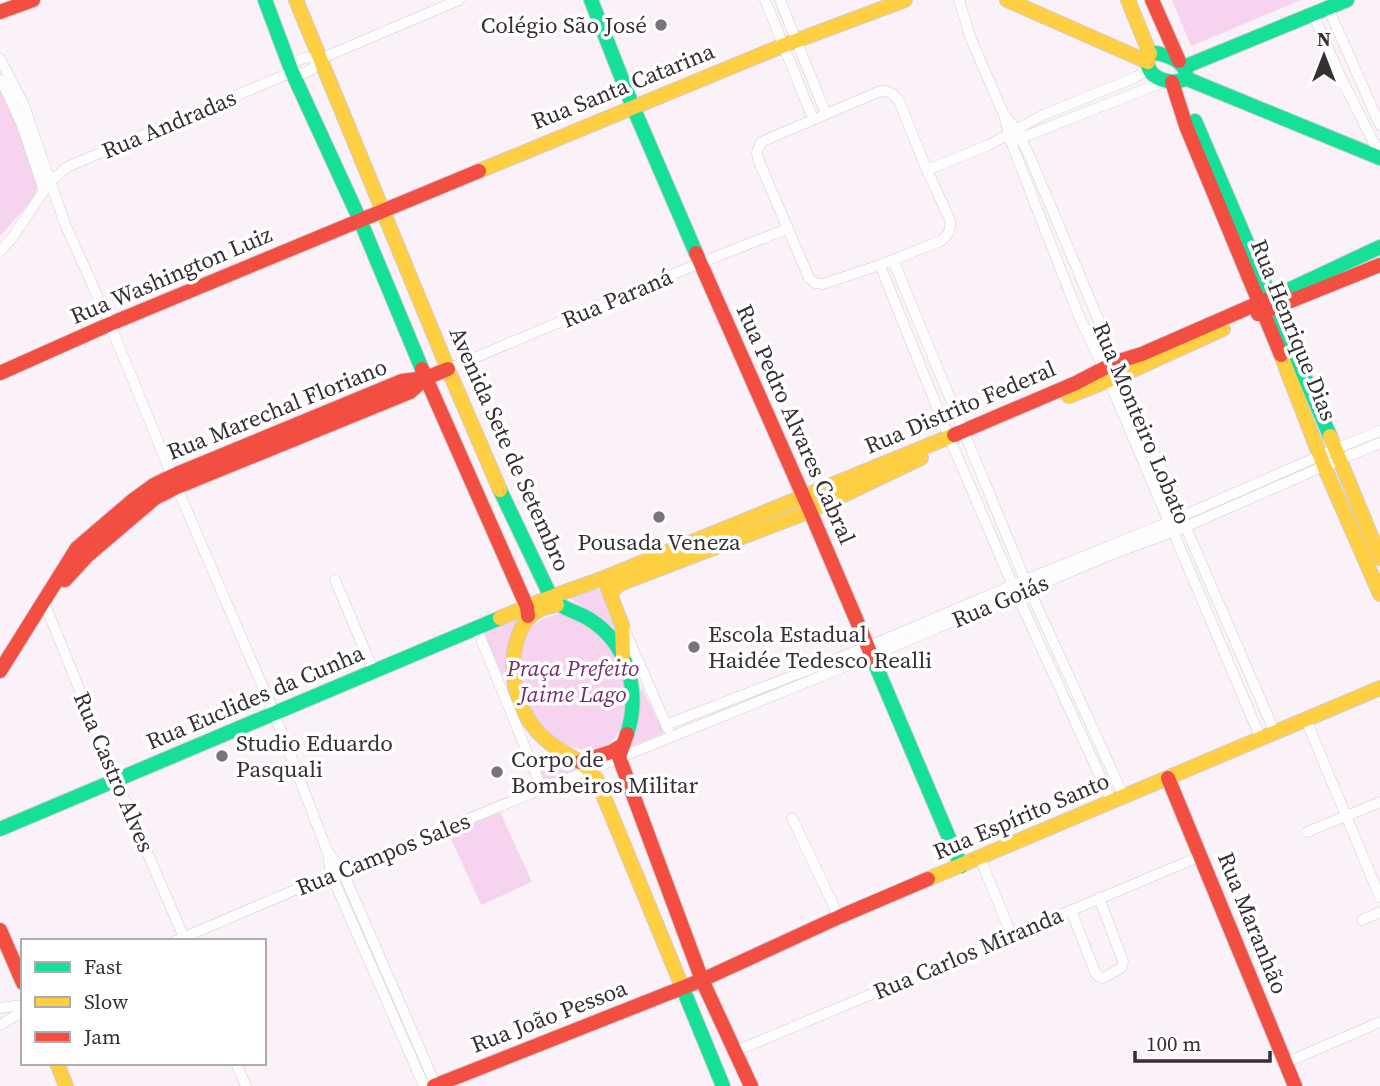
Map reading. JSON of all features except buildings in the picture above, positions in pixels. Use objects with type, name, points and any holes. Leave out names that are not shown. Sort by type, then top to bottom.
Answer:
[{"type":"street","points":[[0,12],[33,0]]},
{"type":"street","name":"Avenida Sete de Setembro","points":[[265,0],[292,72],[360,220],[527,612]]},
{"type":"street","name":"Avenida Sete de Setembro","points":[[296,0],[508,509],[554,601],[592,620],[607,635],[626,662]]},
{"type":"street","points":[[320,59],[459,0]]},
{"type":"street","name":"Rua Pedro Alvares Cabral","points":[[591,0],[633,107],[804,497],[961,866]]},
{"type":"street","name":"Rua Santa Catarina","points":[[360,220],[886,4],[905,0]]},
{"type":"street","name":"Rua Monteiro Lobato","points":[[959,0],[971,39],[1013,136],[1078,314],[1113,371],[1183,522],[1275,733]]},
{"type":"street","points":[[1007,0],[1149,61]]},
{"type":"street","points":[[1128,0],[1153,73],[1179,74],[1379,153]]},
{"type":"street","name":"Rua Henrique Dias","points":[[1152,0],[1179,74],[1186,126],[1300,383],[1337,454],[1380,558]]},
{"type":"street","points":[[927,170],[1179,74],[1347,0]]},
{"type":"street","points":[[813,119],[766,4],[781,1],[826,114]]},
{"type":"street","points":[[1328,8],[1380,125]]},
{"type":"street","points":[[1313,14],[1340,76],[1379,153]]},
{"type":"street","points":[[1013,136],[1041,116],[1136,77],[1156,53],[1179,74]]},
{"type":"street","name":"Rua Andradas","points":[[50,182],[67,167],[292,72],[294,64],[300,60],[308,57],[320,59]]},
{"type":"street","points":[[0,59],[23,103],[65,224],[274,713],[328,853],[331,874],[369,960],[432,1086]]},
{"type":"street","points":[[1340,76],[1354,69]]},
{"type":"street","points":[[0,80],[21,123],[44,191]]},
{"type":"street","points":[[878,92],[893,94],[899,101],[950,220],[949,235],[941,241],[893,260],[824,284],[815,283],[809,278],[758,159],[758,146],[761,142],[826,114],[878,92]]},
{"type":"street","name":"Rua Monteiro Lobato","points":[[1013,136],[1030,156],[1171,526],[1261,739]]},
{"type":"street","points":[[0,251],[50,182]]},
{"type":"street","name":"Rua Washington Luiz","points":[[0,373],[360,220]]},
{"type":"street","name":"Rua Paraná","points":[[448,369],[787,229]]},
{"type":"street","name":"Rua Distrito Federal","points":[[1267,305],[1380,247]]},
{"type":"street","points":[[893,260],[1015,590],[1118,799]]},
{"type":"street","points":[[880,265],[957,437],[1028,584],[1118,799]]},
{"type":"street","name":"Rua Distrito Federal","points":[[610,586],[804,497],[957,437],[1113,371],[1142,354],[1267,305],[1380,265]]},
{"type":"street","name":"Rua Marechal Floriano","points":[[0,671],[44,602],[87,556],[175,482],[410,392],[426,379],[448,369]]},
{"type":"street","name":"Rua Henrique Dias","points":[[1300,383],[1322,461],[1376,570],[1380,594]]},
{"type":"street","name":"Rua Goiás","points":[[666,726],[766,692],[1108,551],[1256,495],[1380,431]]},
{"type":"street","name":"Rua Distrito Federal","points":[[554,601],[622,583],[810,511],[957,437]]},
{"type":"street","name":"Rua Goiás","points":[[1337,454],[1380,443]]},
{"type":"street","name":"Rua Goiás","points":[[1183,522],[1251,485],[1322,461]]},
{"type":"street","points":[[1251,485],[1256,495]]},
{"type":"street","points":[[490,520],[508,509]]},
{"type":"street","points":[[335,580],[374,671]]},
{"type":"street","points":[[610,586],[622,625],[671,736]]},
{"type":"street","points":[[554,601],[527,612],[513,649],[512,677],[516,690],[525,712],[538,732],[585,766],[601,787],[723,1086]]},
{"type":"street","name":"Rua Castro Alves","points":[[44,602],[182,939]]},
{"type":"street","name":"Rua Euclides da Cunha","points":[[0,829],[374,671],[477,629],[527,612]]},
{"type":"street","points":[[622,625],[626,662],[633,684],[630,725],[621,751],[702,980],[751,1086]]},
{"type":"street","points":[[477,629],[542,789]]},
{"type":"street","points":[[626,662],[650,690]]},
{"type":"street","points":[[496,676],[516,690]]},
{"type":"street","name":"Rua Espírito Santo","points":[[682,988],[839,917],[1380,688]]},
{"type":"street","name":"Rua Goiás","points":[[621,751],[671,736],[766,692]]},
{"type":"street","points":[[521,739],[525,712]]},
{"type":"street","points":[[1306,720],[1380,897]]},
{"type":"street","points":[[585,766],[611,752],[621,751]]},
{"type":"street","name":"Rua Campos Sales","points":[[182,939],[331,874],[542,789],[585,766]]},
{"type":"street","name":"Rua Maranhão","points":[[1168,778],[1295,1086]]},
{"type":"street","points":[[1307,832],[1380,802]]},
{"type":"street","points":[[792,818],[839,917]]},
{"type":"street","points":[[328,853],[342,870],[432,1086]]},
{"type":"street","name":"Rua Carlos Miranda","points":[[736,1051],[1200,856]]},
{"type":"street","points":[[980,858],[1011,934]]},
{"type":"street","points":[[1071,910],[1095,972],[1098,977],[1103,978],[1121,968],[1123,961],[1098,898]]},
{"type":"street","points":[[1362,920],[1380,912]]},
{"type":"street","points":[[0,930],[21,978]]},
{"type":"street","points":[[369,960],[379,955]]},
{"type":"street","name":"Rua João Pessoa","points":[[432,1086],[682,988]]},
{"type":"street","points":[[0,1007],[21,1005]]},
{"type":"street","points":[[0,1024],[21,1012]]},
{"type":"street","points":[[1285,1063],[1380,1022]]},
{"type":"street","points":[[712,1061],[736,1051]]},
{"type":"street","points":[[58,1065],[66,1086]]},
{"type":"street","points":[[237,1065],[246,1086]]},
{"type":"green space","points":[[1172,0],[1301,0],[1191,46]]},
{"type":"green space","points":[[0,87],[5,90],[40,182],[32,200],[0,236]]},
{"type":"green space","name":"Praça Prefeito Jaime Lago","points":[[597,585],[621,634],[568,597]]},
{"type":"green space","name":"Praça Prefeito Jaime Lago","points":[[558,614],[579,618],[608,644],[615,654],[627,686],[628,704],[621,728],[612,741],[599,749],[587,750],[569,746],[553,736],[539,721],[528,703],[521,683],[519,664],[522,645],[530,629],[536,623]]},
{"type":"green space","name":"Praça Prefeito Jaime Lago","points":[[515,615],[518,621],[508,674],[503,676],[482,629]]},
{"type":"green space","name":"Praça Prefeito Jaime Lago","points":[[641,686],[664,733],[630,747],[638,711]]},
{"type":"green space","name":"Praça Prefeito Jaime Lago","points":[[557,757],[574,765],[578,772],[544,785],[535,765]]},
{"type":"green space","points":[[500,812],[532,882],[481,905],[449,834]]},
{"type":"traffic: fast","points":[[265,0],[292,72],[360,220],[422,369]]},
{"type":"traffic: fast","points":[[591,0],[633,107],[696,253]]},
{"type":"traffic: fast","points":[[1184,67],[1347,0]]},
{"type":"traffic: fast","points":[[1156,53],[1177,61],[1186,71],[1184,79],[1169,81],[1154,75],[1148,63],[1150,54],[1156,53]]},
{"type":"traffic: fast","points":[[1185,78],[1380,158]]},
{"type":"traffic: fast","points":[[1195,121],[1330,436]]},
{"type":"traffic: fast","points":[[1284,292],[1380,247]]},
{"type":"traffic: fast","points":[[500,490],[551,597],[602,629],[622,655],[631,685],[631,718],[627,734]]},
{"type":"traffic: fast","points":[[0,829],[500,618]]},
{"type":"traffic: fast","points":[[873,659],[961,866]]},
{"type":"traffic: fast","points":[[681,984],[723,1086]]},
{"type":"traffic: slow","points":[[296,0],[500,490]]},
{"type":"traffic: slow","points":[[479,171],[782,46],[905,0]]},
{"type":"traffic: slow","points":[[1007,0],[1148,62]]},
{"type":"traffic: slow","points":[[1128,0],[1150,54]]},
{"type":"traffic: slow","points":[[1069,396],[1223,329]]},
{"type":"traffic: slow","points":[[1281,355],[1324,466],[1380,594]]},
{"type":"traffic: slow","points":[[500,618],[954,435]]},
{"type":"traffic: slow","points":[[1330,436],[1380,558]]},
{"type":"traffic: slow","points":[[610,594],[622,583],[810,511],[921,458]]},
{"type":"traffic: slow","points":[[607,586],[622,625],[623,656]]},
{"type":"traffic: slow","points":[[557,605],[537,611],[521,630],[514,651],[513,666],[518,695],[523,709],[540,734],[582,764],[597,780],[681,984]]},
{"type":"traffic: slow","points":[[928,879],[1380,688]]},
{"type":"traffic: slow","points":[[58,1065],[66,1086]]},
{"type":"traffic: jam","points":[[0,12],[33,0]]},
{"type":"traffic: jam","points":[[1152,0],[1179,61]]},
{"type":"traffic: jam","points":[[1172,82],[1186,126],[1281,355]]},
{"type":"traffic: jam","points":[[0,373],[110,324],[479,171]]},
{"type":"traffic: jam","points":[[696,253],[873,659]]},
{"type":"traffic: jam","points":[[1258,314],[1380,265]]},
{"type":"traffic: jam","points":[[954,435],[1076,383],[1116,362],[1142,354],[1284,292]]},
{"type":"traffic: jam","points":[[422,369],[527,607],[528,616]]},
{"type":"traffic: jam","points":[[65,580],[87,556],[155,498],[410,392],[426,378],[448,369]]},
{"type":"traffic: jam","points":[[0,671],[77,548],[154,485],[402,381],[426,378]]},
{"type":"traffic: jam","points":[[627,734],[619,757],[702,980],[751,1086]]},
{"type":"traffic: jam","points":[[580,762],[623,745]]},
{"type":"traffic: jam","points":[[1168,778],[1295,1086]]},
{"type":"traffic: jam","points":[[434,1086],[702,980],[928,879]]},
{"type":"traffic: jam","points":[[0,930],[21,978]]},
{"type":"place","name":"Colégio São José","points":[[661,25]]},
{"type":"place","name":"Pousada Veneza","points":[[659,517]]},
{"type":"place","name":"Escola Estadual Haidée Tedesco Realli","points":[[694,647]]},
{"type":"place","name":"Studio Eduardo Pasquali","points":[[222,756]]},
{"type":"place","name":"Corpo de Bombeiros Militar","points":[[497,772]]}]
